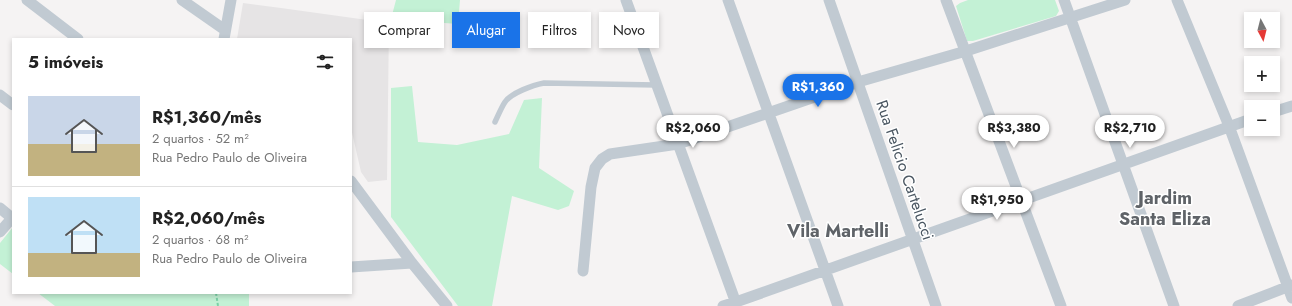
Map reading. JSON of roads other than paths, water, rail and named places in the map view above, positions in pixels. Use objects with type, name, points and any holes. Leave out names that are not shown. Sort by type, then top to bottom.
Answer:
[{"type":"street","points":[[26,0],[77,38]]},
{"type":"street","points":[[182,0],[224,34],[231,0]]},
{"type":"street","points":[[626,0],[736,304]]},
{"type":"street","points":[[728,0],[838,306]]},
{"type":"street","name":"Rua Felicio Cartelucci","points":[[828,0],[936,306]]},
{"type":"street","points":[[948,0],[1061,306]]},
{"type":"street","points":[[1064,0],[1174,306]]},
{"type":"street","points":[[582,271],[591,187],[595,168],[602,159],[610,154],[678,144],[858,82],[966,51],[1125,0]]},
{"type":"street","points":[[1177,0],[1290,285],[1292,298]]},
{"type":"street","points":[[0,95],[12,104]]},
{"type":"street","points":[[1280,110],[1292,106]]},
{"type":"street","points":[[723,306],[736,304],[913,239],[1244,121]]},
{"type":"street","points":[[352,182],[412,263],[447,306]]},
{"type":"street","points":[[0,208],[12,216]]},
{"type":"street","points":[[0,232],[12,218]]},
{"type":"street","points":[[352,267],[412,263]]},
{"type":"street","points":[[1238,306],[1290,285]]},
{"type":"lane","points":[[495,122],[505,101],[521,91],[538,84],[656,85]]},
{"type":"district","name":"Jardim Santa Eliza","points":[[1165,208]]},
{"type":"district","name":"Vila Martelli","points":[[838,231]]}]
